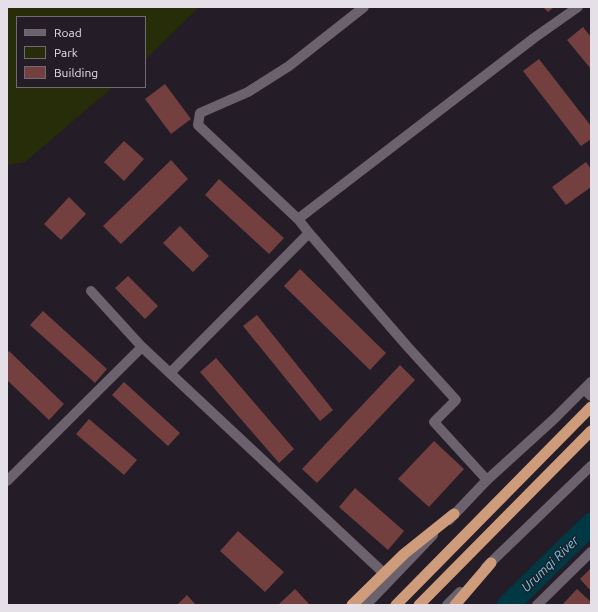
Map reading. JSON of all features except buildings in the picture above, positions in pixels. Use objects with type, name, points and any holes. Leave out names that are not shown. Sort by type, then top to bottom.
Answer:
[{"type":"highway","points":[[396,605],[591,407]]},
{"type":"highway","points":[[419,605],[591,431]]},
{"type":"highway","points":[[352,605],[404,554],[454,514]]},
{"type":"highway","points":[[455,605],[491,562]]},
{"type":"street","points":[[364,7],[290,66],[248,92],[200,113],[198,125],[298,219],[456,400],[434,422],[487,480]]},
{"type":"street","points":[[298,219],[528,43],[578,7]]},
{"type":"street","points":[[170,372],[309,233]]},
{"type":"street","points":[[91,291],[142,347],[390,580]]},
{"type":"street","points":[[7,481],[142,347]]},
{"type":"street","points":[[366,605],[487,480],[589,389]]},
{"type":"street","points":[[447,605],[591,466]]},
{"type":"street","points":[[537,605],[591,552]]},
{"type":"green space","points":[[7,7],[199,7],[146,59],[146,16],[16,16],[16,88],[112,88],[25,162],[7,165]]},
{"type":"waterway","name":"Urumqi River","points":[[508,605],[591,524]]}]
